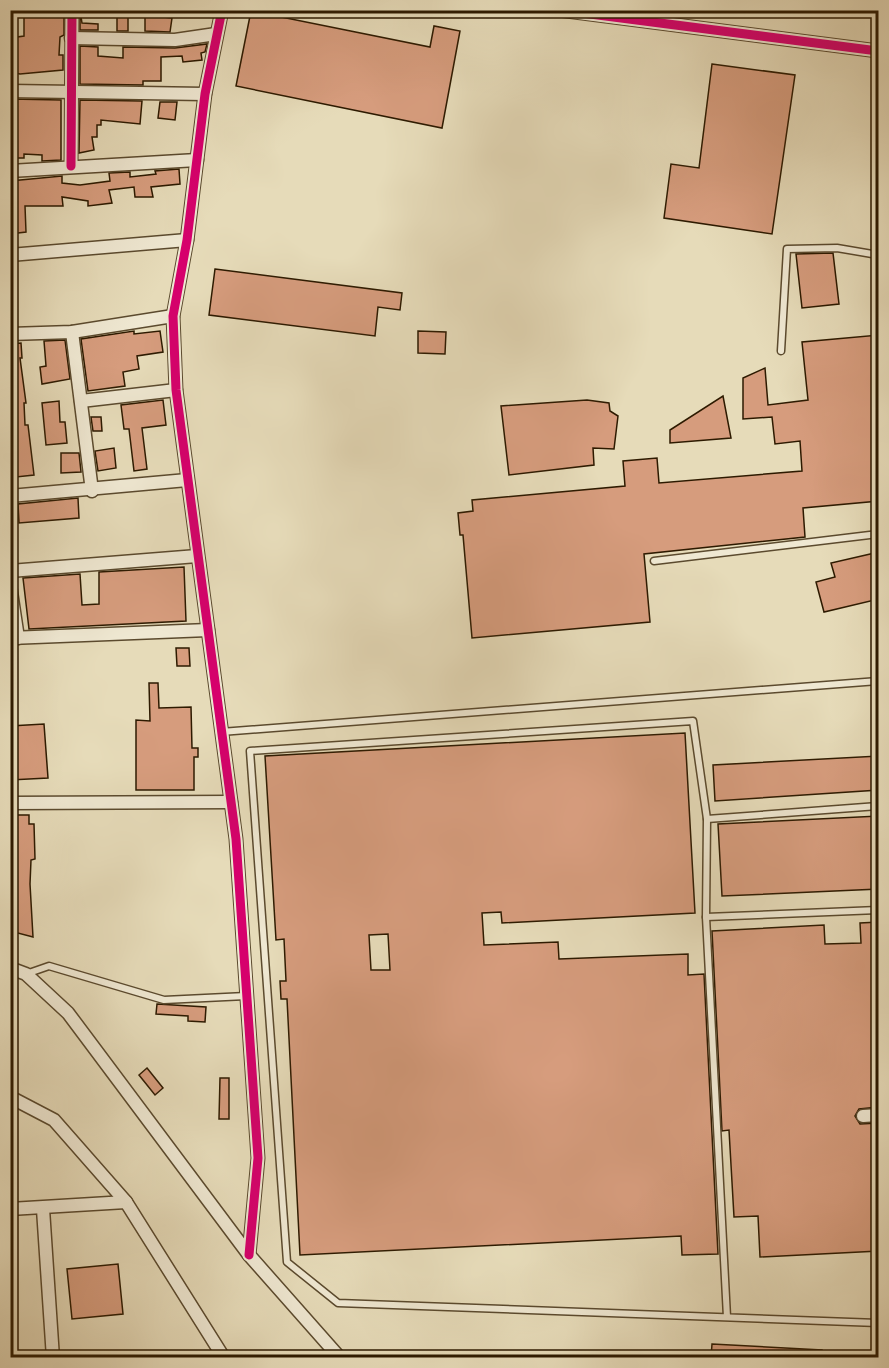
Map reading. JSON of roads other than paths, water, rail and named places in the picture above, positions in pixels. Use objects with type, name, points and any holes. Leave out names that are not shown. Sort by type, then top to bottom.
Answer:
[{"type":"street","points":[[71,166],[72,10]]},
{"type":"street","points":[[222,10],[205,94],[187,240],[173,316],[176,390],[231,802],[247,996],[258,1158],[249,1255]]},
{"type":"street","points":[[559,10],[879,51]]},
{"type":"street","points":[[71,38],[176,40],[216,34]]},
{"type":"street","points":[[10,91],[71,90],[205,94]]},
{"type":"street","points":[[10,171],[197,160]]},
{"type":"street","points":[[10,255],[187,240]]},
{"type":"street","points":[[10,334],[72,332],[173,316]]},
{"type":"street","points":[[72,332],[92,490]]},
{"type":"street","points":[[81,401],[176,390]]},
{"type":"street","points":[[10,496],[187,480]]},
{"type":"street","points":[[10,571],[197,556]]},
{"type":"street","points":[[10,585],[14,638],[208,630]]},
{"type":"street","points":[[10,803],[231,802]]},
{"type":"street","points":[[10,968],[26,974],[68,1013],[249,1255],[340,1358]]},
{"type":"street","points":[[10,1097],[54,1120],[126,1202],[224,1358]]},
{"type":"street","points":[[863,1116],[879,1115]]},
{"type":"street","points":[[10,1209],[44,1209],[126,1202]]},
{"type":"street","points":[[44,1209],[53,1358]]},
{"type":"lane","points":[[781,351],[787,249],[837,248],[879,255]]},
{"type":"lane","points":[[654,561],[879,534]]},
{"type":"lane","points":[[221,732],[879,681]]},
{"type":"lane","points":[[727,1317],[706,917],[706,819],[693,721],[250,752],[287,1262],[338,1303],[879,1323]]},
{"type":"lane","points":[[706,819],[879,806]]},
{"type":"lane","points":[[706,917],[879,910]]},
{"type":"lane","points":[[26,974],[50,966],[164,1000],[247,996]]}]
